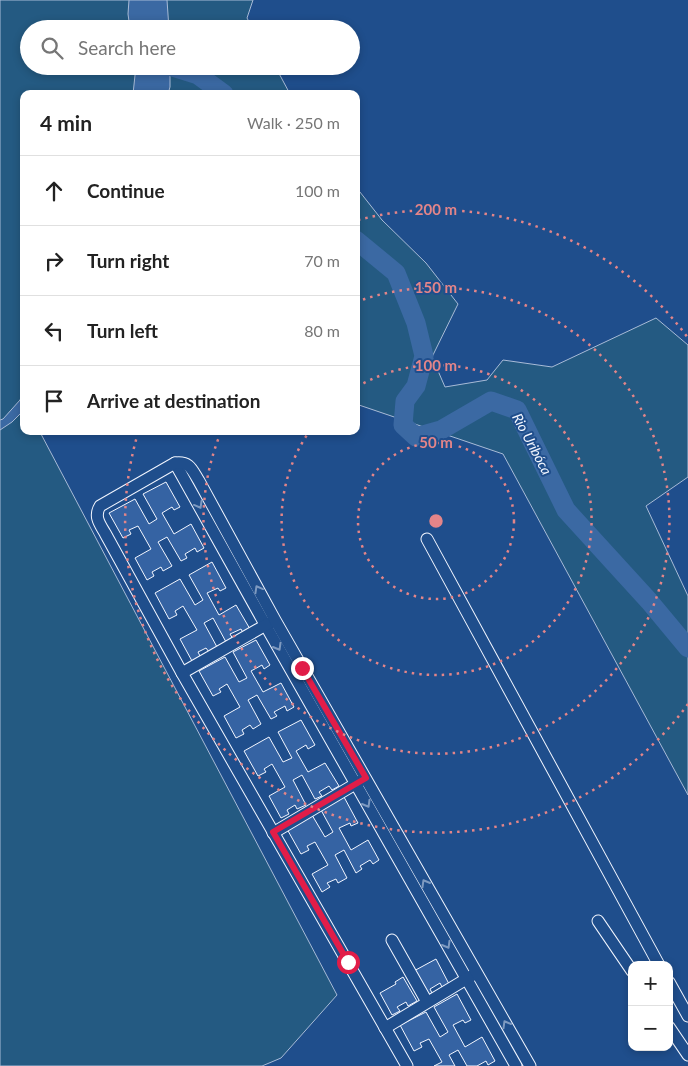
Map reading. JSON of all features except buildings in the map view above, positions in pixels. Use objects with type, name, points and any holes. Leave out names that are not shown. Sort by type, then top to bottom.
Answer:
[{"type":"street","points":[[407,1066],[182,673],[104,533],[96,515],[100,506],[175,463],[183,462],[188,464],[192,470],[270,623],[530,1066]]},
{"type":"street","points":[[427,539],[657,961]]},
{"type":"street","points":[[182,673],[270,623]]},
{"type":"street","points":[[273,832],[361,781]]},
{"type":"street","points":[[361,781],[466,979],[516,1066]]},
{"type":"street","points":[[598,921],[628,966]]},
{"type":"street","points":[[392,940],[427,1002]]},
{"type":"street","points":[[385,1028],[477,973]]},
{"type":"street","points":[[673,989],[688,1016]]},
{"type":"street","points":[[673,1033],[688,1055]]},
{"type":"shaded area","points":[[0,0],[253,0],[247,18],[248,20],[20,20],[20,75],[280,75],[288,90],[20,90],[20,435],[42,435],[337,995],[281,1058],[262,1066],[0,1066]]},
{"type":"shaded area","points":[[129,0],[167,0],[168,20],[129,20]]},
{"type":"shaded area","points":[[135,75],[170,75],[169,90],[133,90]]},
{"type":"shaded area","points":[[360,192],[382,220],[426,263],[458,304],[432,357],[445,387],[487,380],[503,360],[552,367],[656,318],[688,345],[688,477],[646,506],[688,596],[688,795],[503,454],[360,405]]},
{"type":"shaded area","points":[[20,400],[20,414],[0,430],[0,420]]},
{"type":"waterway","name":"Rio Uribóca","points":[[198,75],[219,90]]},
{"type":"waterway","name":"Rio Uribóca","points":[[360,243],[396,273],[416,323],[424,356],[416,386],[405,401],[403,425],[416,437],[441,430],[491,401],[517,410],[566,510],[649,601],[688,648]]},
{"type":"route","points":[[302,668],[366,778],[273,832],[348,962]]}]
